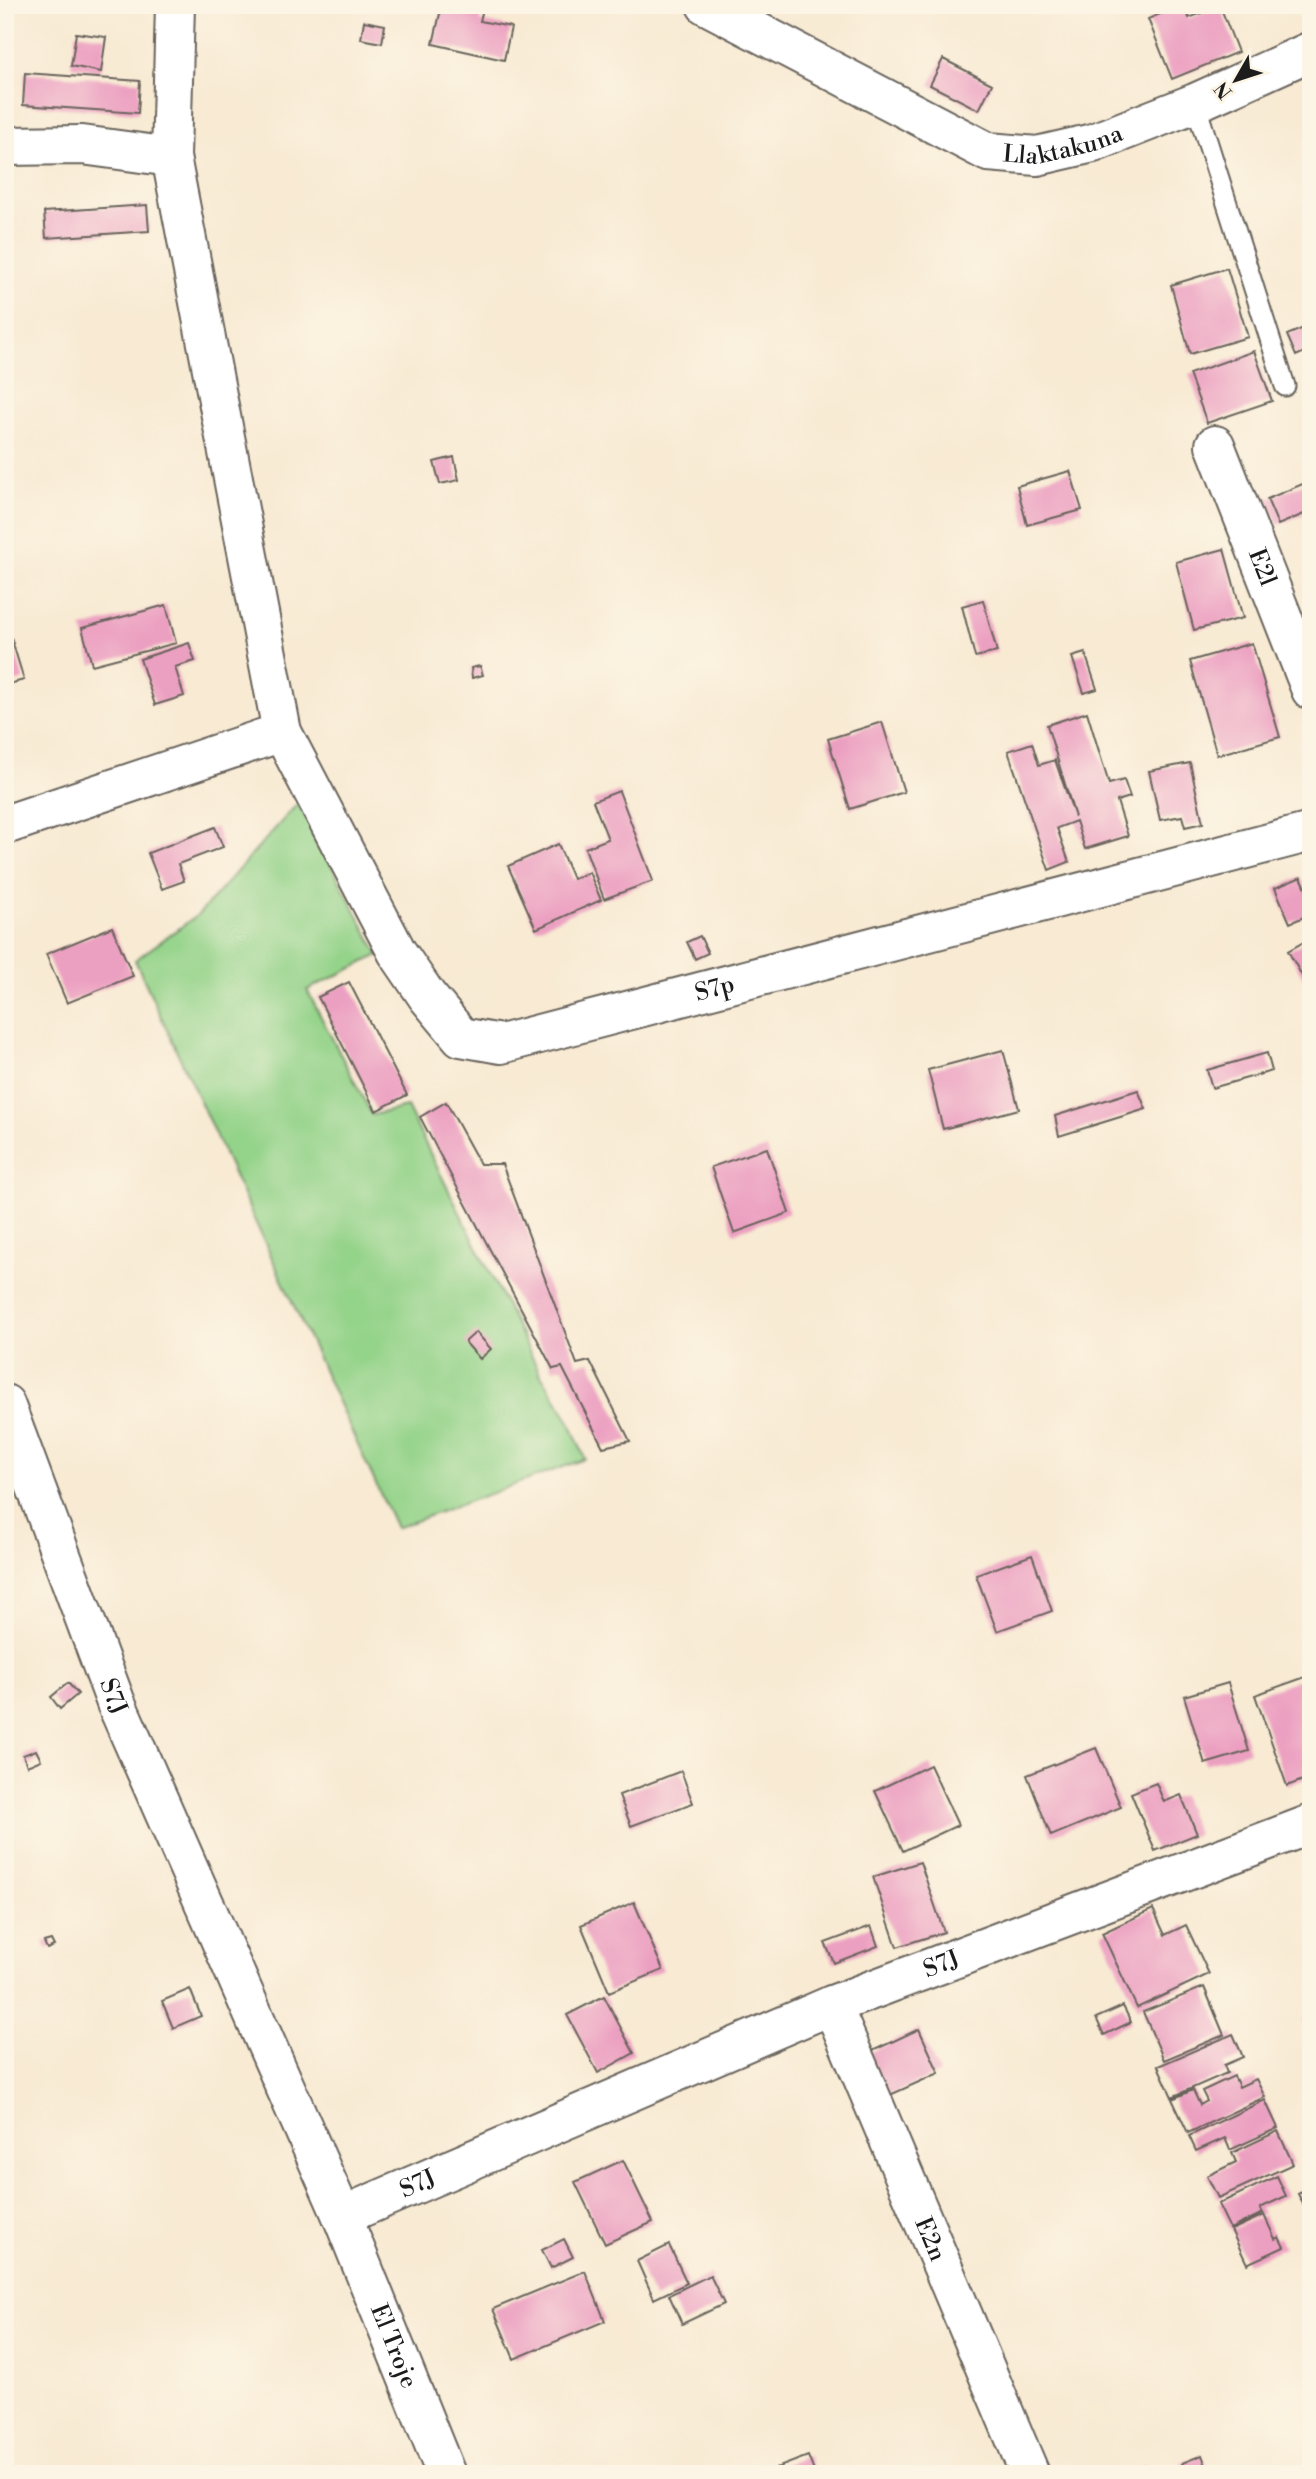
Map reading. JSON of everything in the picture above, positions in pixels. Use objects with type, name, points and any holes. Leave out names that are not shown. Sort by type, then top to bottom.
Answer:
[{"type":"street","name":"S7p","points":[[175,5],[171,156],[282,732],[397,951],[427,996],[461,1037],[501,1044],[1311,832]]},
{"type":"street","name":"Llaktakuna","points":[[706,5],[988,152],[1037,156],[1093,143],[1195,103],[1311,51]]},
{"type":"street","points":[[5,146],[82,145],[171,156]]},
{"type":"street","name":"E2l","points":[[1215,445],[1311,690]]},
{"type":"street","points":[[5,825],[282,732]]},
{"type":"street","name":"S7J","points":[[5,1404],[116,1703],[342,2217],[832,2005],[1311,1824]]},
{"type":"street","name":"E2n","points":[[832,2005],[1030,2474]]},
{"type":"street","name":"El Troje","points":[[342,2217],[446,2474]]},
{"type":"lane","points":[[1195,103],[1285,386]]},
{"type":"green space","points":[[298,803],[379,955],[307,990],[372,1115],[407,1107],[541,1375],[568,1418],[585,1459],[396,1528],[135,960],[199,914]]},
{"type":"building","points":[[442,5],[484,5],[480,21],[511,27],[504,60],[433,44]]},
{"type":"building","points":[[1184,5],[1189,18],[1220,6],[1238,52],[1172,79],[1148,19]]},
{"type":"building","points":[[364,21],[385,25],[382,43],[361,39]]},
{"type":"building","points":[[76,33],[106,37],[101,72],[71,66]]},
{"type":"building","points":[[943,59],[992,84],[979,110],[930,85]]},
{"type":"building","points":[[25,73],[140,81],[138,113],[23,105]]},
{"type":"building","points":[[147,205],[149,231],[46,238],[44,212]]},
{"type":"building","points":[[1227,268],[1248,337],[1190,354],[1171,285]]},
{"type":"building","points":[[1311,325],[1311,349],[1296,356],[1287,335]]},
{"type":"building","points":[[1254,351],[1272,401],[1207,423],[1189,374]]},
{"type":"building","points":[[454,457],[459,480],[440,484],[434,462]]},
{"type":"building","points":[[1070,471],[1082,510],[1027,525],[1017,486]]},
{"type":"building","points":[[1305,483],[1311,496],[1311,511],[1278,525],[1267,499]]},
{"type":"building","points":[[1224,549],[1243,618],[1194,630],[1176,562]]},
{"type":"building","points":[[983,600],[997,652],[975,657],[962,606]]},
{"type":"building","points":[[166,605],[176,643],[92,665],[82,628]]},
{"type":"building","points":[[8,627],[24,680],[5,685],[5,628]]},
{"type":"building","points":[[189,643],[195,661],[175,667],[184,696],[155,705],[140,659]]},
{"type":"building","points":[[1252,643],[1280,737],[1217,755],[1190,661]]},
{"type":"building","points":[[1085,653],[1097,689],[1084,693],[1072,657]]},
{"type":"building","points":[[480,666],[483,675],[472,678],[471,668]]},
{"type":"building","points":[[1087,712],[1109,784],[1124,780],[1130,797],[1117,801],[1128,836],[1085,849],[1076,821],[1057,828],[1069,862],[1049,870],[1008,751],[1032,743],[1039,765],[1055,760],[1075,817],[1047,725]]},
{"type":"building","points":[[882,722],[904,792],[850,809],[828,739]]},
{"type":"building","points":[[1190,763],[1203,823],[1185,827],[1182,816],[1160,820],[1149,771]]},
{"type":"building","points":[[619,791],[653,881],[604,899],[585,848],[608,839],[593,801]]},
{"type":"building","points":[[215,827],[223,847],[178,864],[184,881],[162,889],[148,853]]},
{"type":"building","points":[[558,844],[573,879],[589,872],[601,900],[536,929],[508,866]]},
{"type":"building","points":[[1301,877],[1311,899],[1311,914],[1290,923],[1275,888]]},
{"type":"building","points":[[112,927],[133,976],[67,1003],[46,954]]},
{"type":"building","points":[[700,936],[708,953],[695,959],[687,942]]},
{"type":"building","points":[[1311,938],[1311,992],[1288,951]]},
{"type":"building","points":[[349,982],[407,1095],[376,1111],[318,997]]},
{"type":"building","points":[[1003,1050],[1019,1109],[943,1129],[928,1070]]},
{"type":"building","points":[[1267,1053],[1272,1071],[1212,1088],[1207,1070]]},
{"type":"building","points":[[1138,1090],[1146,1109],[1059,1136],[1055,1116]]},
{"type":"building","points":[[446,1102],[480,1164],[502,1164],[577,1364],[590,1361],[630,1441],[603,1447],[562,1367],[553,1369],[420,1117]]},
{"type":"building","points":[[767,1148],[789,1213],[734,1233],[711,1167]]},
{"type":"building","points":[[476,1332],[491,1349],[480,1359],[465,1342]]},
{"type":"building","points":[[1032,1555],[1052,1611],[997,1631],[976,1575]]},
{"type":"building","points":[[1311,1675],[1311,1777],[1287,1786],[1255,1695]]},
{"type":"building","points":[[68,1683],[78,1694],[60,1709],[51,1697]]},
{"type":"building","points":[[1228,1683],[1249,1751],[1205,1764],[1184,1696]]},
{"type":"building","points":[[1096,1748],[1121,1807],[1051,1836],[1027,1775]]},
{"type":"building","points":[[36,1750],[41,1760],[27,1766],[23,1755]]},
{"type":"building","points":[[930,1765],[958,1825],[903,1851],[875,1791]]},
{"type":"building","points":[[681,1771],[693,1803],[631,1826],[619,1795]]},
{"type":"building","points":[[1156,1783],[1164,1802],[1181,1795],[1197,1834],[1155,1851],[1131,1793]]},
{"type":"building","points":[[920,1862],[944,1932],[897,1947],[873,1877]]},
{"type":"building","points":[[634,1902],[663,1970],[609,1992],[581,1925]]},
{"type":"building","points":[[1153,1909],[1165,1935],[1186,1925],[1209,1974],[1137,2008],[1102,1933]]},
{"type":"building","points":[[871,1926],[878,1946],[834,1963],[825,1943]]},
{"type":"building","points":[[51,1940],[54,1946],[47,1949],[44,1942]]},
{"type":"building","points":[[1204,1987],[1224,2035],[1164,2060],[1143,2012]]},
{"type":"building","points":[[190,1989],[201,2016],[173,2028],[162,2001]]},
{"type":"building","points":[[604,1996],[634,2053],[598,2073],[567,2015]]},
{"type":"building","points":[[1123,2006],[1131,2022],[1104,2035],[1096,2018]]},
{"type":"building","points":[[1311,2015],[1311,2031],[1308,2032],[1303,2019]]},
{"type":"building","points":[[919,2029],[939,2073],[888,2096],[868,2053]]},
{"type":"building","points":[[1233,2034],[1243,2057],[1224,2065],[1227,2073],[1172,2097],[1158,2066]]},
{"type":"building","points":[[1234,2076],[1239,2087],[1256,2079],[1265,2097],[1188,2133],[1172,2099],[1193,2090],[1200,2105],[1207,2101],[1202,2091]]},
{"type":"building","points":[[1265,2100],[1278,2128],[1230,2150],[1225,2138],[1196,2151],[1189,2136]]},
{"type":"building","points":[[1278,2131],[1293,2164],[1218,2198],[1207,2176],[1236,2162],[1232,2153]]},
{"type":"building","points":[[623,2160],[653,2222],[605,2244],[575,2182]]},
{"type":"building","points":[[1277,2176],[1286,2196],[1260,2208],[1263,2213],[1230,2229],[1218,2204]]},
{"type":"building","points":[[1311,2187],[1311,2220],[1298,2194]]},
{"type":"building","points":[[1264,2215],[1275,2239],[1279,2237],[1284,2247],[1247,2264],[1231,2230]]},
{"type":"building","points":[[564,2239],[573,2257],[551,2268],[542,2250]]},
{"type":"building","points":[[669,2245],[687,2283],[654,2299],[637,2261]]},
{"type":"building","points":[[585,2271],[605,2321],[514,2359],[493,2309]]},
{"type":"building","points":[[710,2275],[724,2304],[682,2324],[669,2295]]},
{"type":"building","points":[[1202,2455],[1209,2474],[1186,2474],[1182,2463]]},
{"type":"building","points":[[808,2456],[815,2474],[772,2474],[771,2470]]},
{"type":"building","points":[[1144,2465],[1148,2474],[1125,2474]]}]
